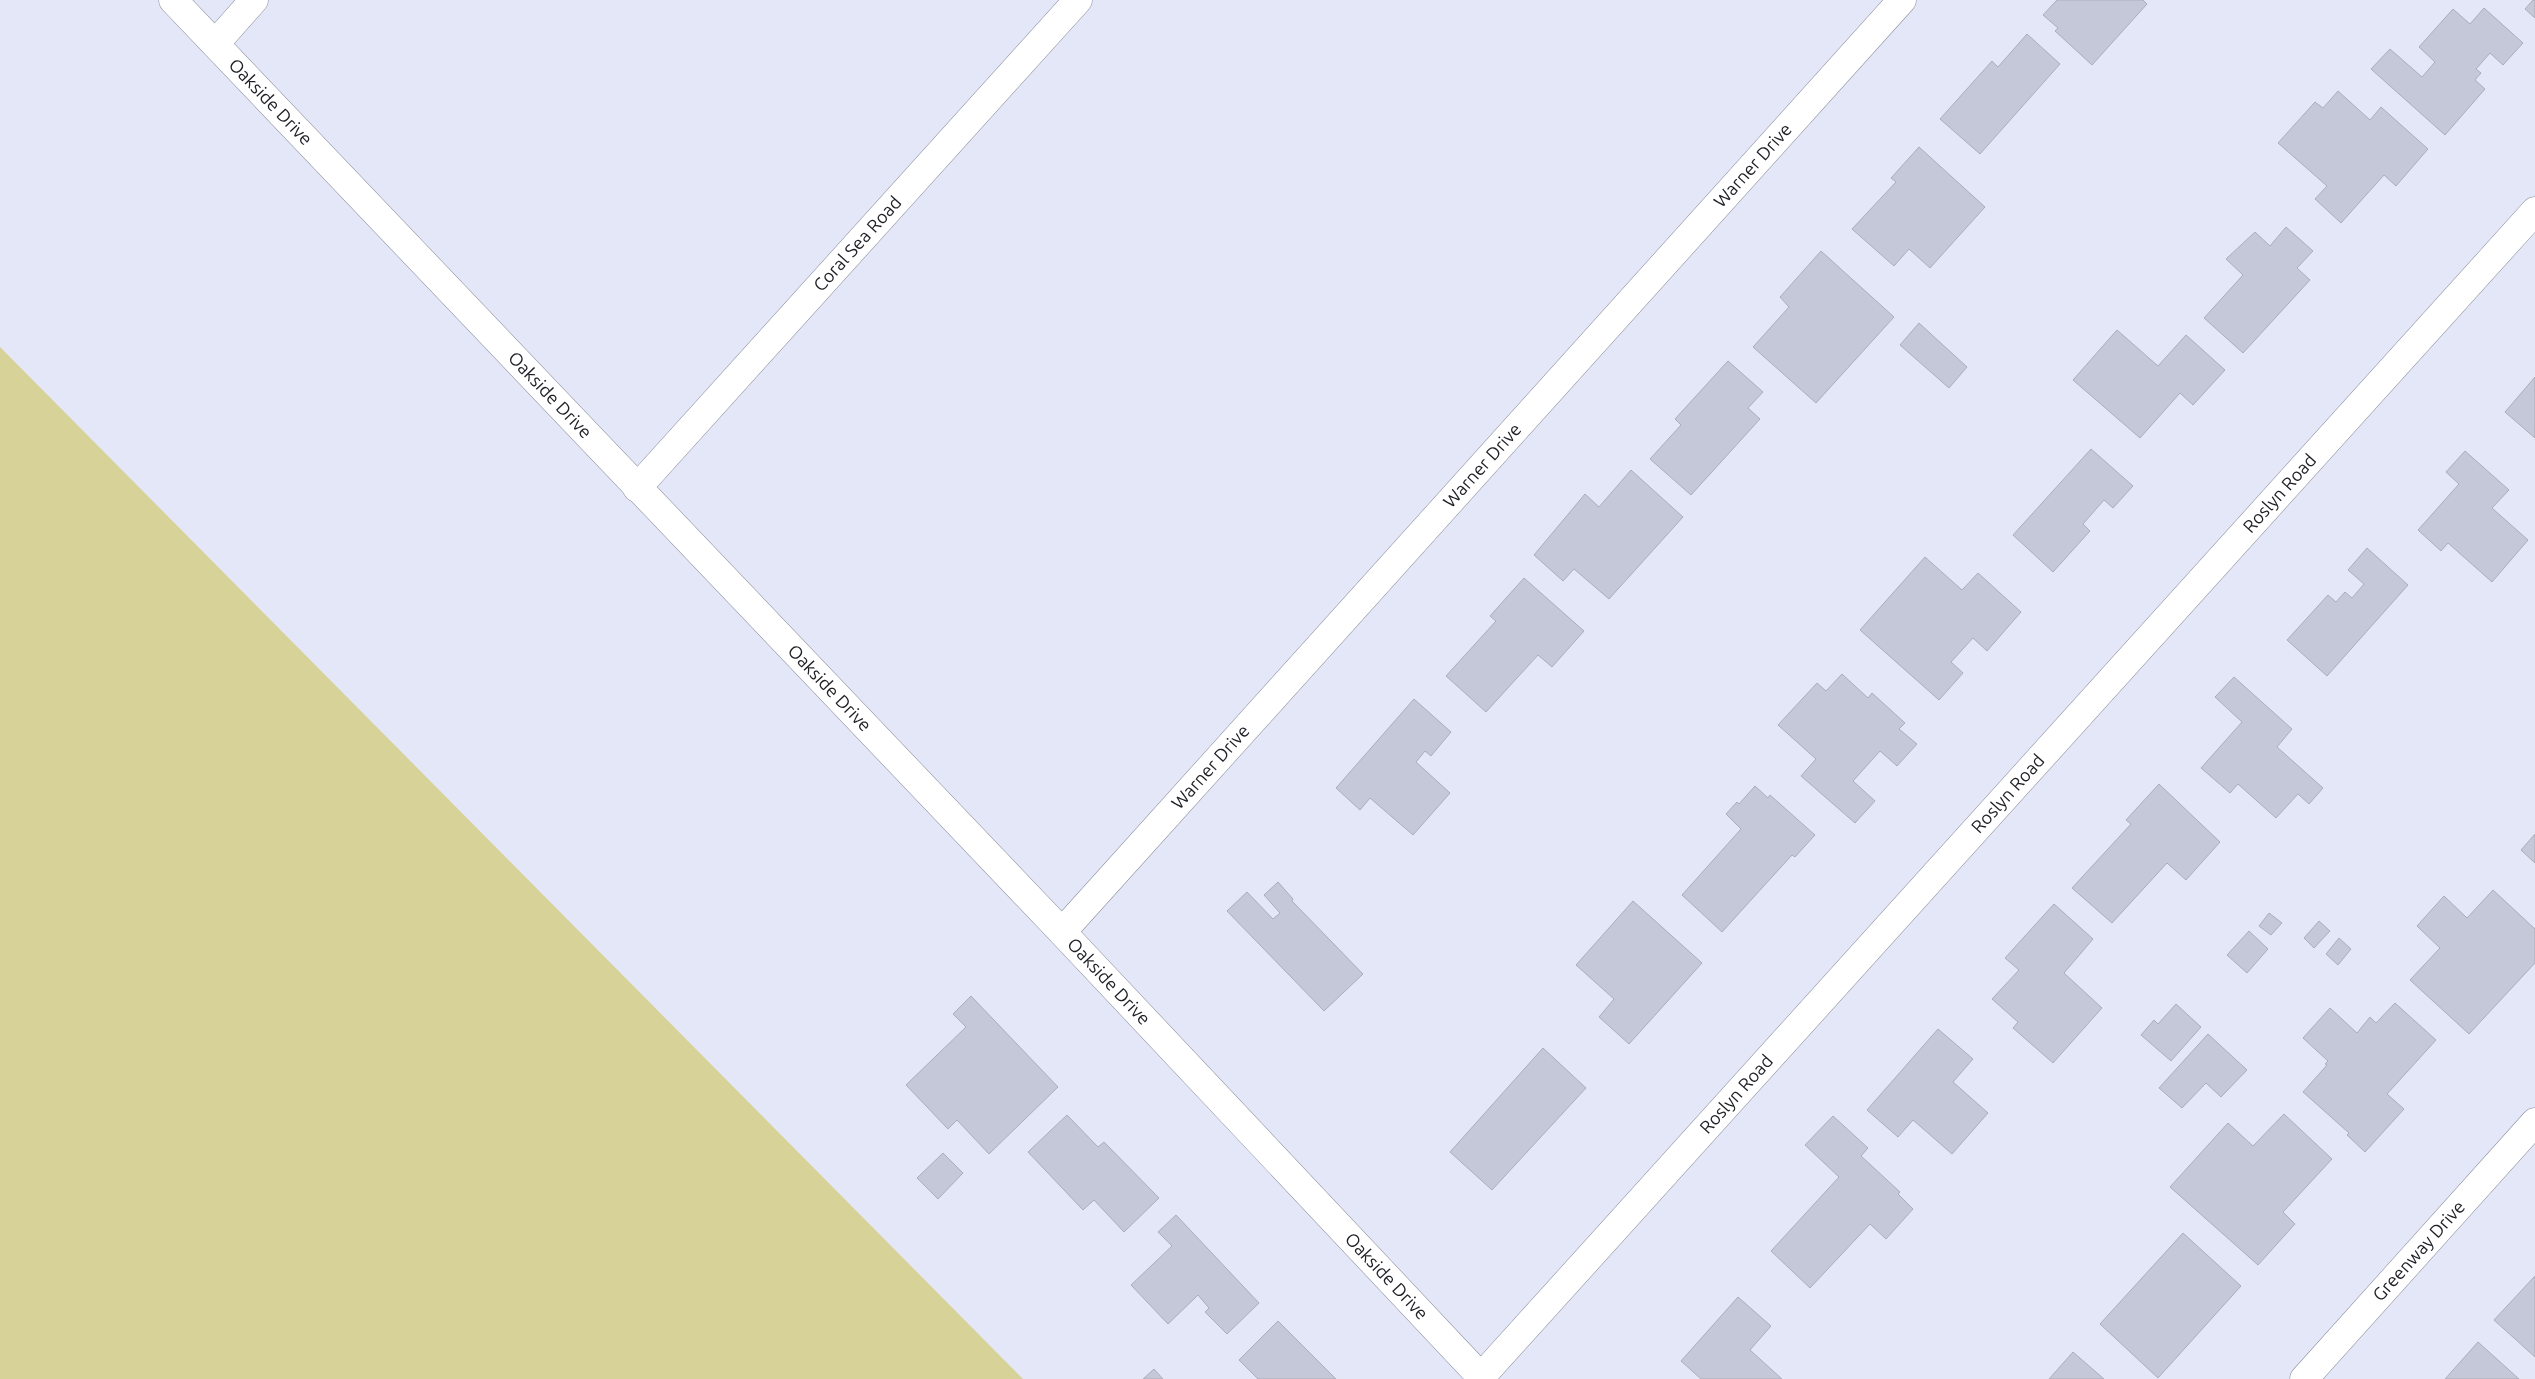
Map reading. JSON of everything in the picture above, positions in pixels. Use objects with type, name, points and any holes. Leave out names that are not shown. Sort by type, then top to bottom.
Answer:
[{"type":"street","name":"Oakside Drive","points":[[172,0],[1062,932],[1482,1378]]},
{"type":"street","points":[[215,44],[254,0]]},
{"type":"street","name":"Coral Sea Road","points":[[637,488],[1078,0]]},
{"type":"street","name":"Warner Drive","points":[[1062,932],[1902,0]]},
{"type":"street","name":"Roslyn Road","points":[[1482,1378],[2535,211]]},
{"type":"street","name":"Greenway Drive","points":[[2304,1379],[2535,1122]]},
{"type":"shaded area","points":[[0,347],[1023,1379],[0,1379]]},
{"type":"building","points":[[2057,0],[2143,0],[2147,4],[2092,65],[2055,31],[2058,28],[2043,15]]},
{"type":"building","points":[[2535,0],[2535,18],[2525,9]]},
{"type":"building","points":[[2484,8],[2523,43],[2503,65],[2490,53],[2476,69],[2481,73],[2475,80],[2485,89],[2445,135],[2371,69],[2390,49],[2422,77],[2435,62],[2419,47],[2453,9],[2470,24]]},
{"type":"building","points":[[2027,34],[2060,64],[1980,154],[1940,119],[1992,61],[1998,67]]},
{"type":"building","points":[[2338,91],[2370,120],[2381,107],[2428,149],[2396,186],[2384,175],[2341,223],[2315,199],[2327,186],[2278,143],[2315,102],[2323,108]]},
{"type":"building","points":[[1919,147],[1985,207],[1930,268],[1909,249],[1894,266],[1852,229],[1896,182],[1891,178]]},
{"type":"building","points":[[2286,227],[2313,251],[2297,268],[2310,280],[2243,353],[2204,318],[2243,275],[2226,259],[2255,232],[2270,246]]},
{"type":"building","points":[[1821,251],[1894,317],[1816,403],[1753,347],[1789,307],[1780,297]]},
{"type":"building","points":[[1919,323],[1967,367],[1949,388],[1900,345]]},
{"type":"building","points":[[2117,330],[2158,366],[2186,335],[2225,370],[2193,405],[2180,393],[2140,438],[2073,380]]},
{"type":"building","points":[[1728,361],[1763,392],[1748,408],[1760,419],[1691,495],[1650,459],[1681,425],[1675,419]]},
{"type":"building","points":[[2535,377],[2535,438],[2505,412]]},
{"type":"building","points":[[2091,449],[2133,486],[2113,508],[2104,500],[2083,524],[2090,531],[2053,572],[2013,535]]},
{"type":"building","points":[[2465,451],[2509,490],[2492,508],[2528,540],[2492,582],[2448,543],[2441,551],[2418,530],[2459,484],[2446,472]]},
{"type":"building","points":[[1631,470],[1683,517],[1609,599],[1574,569],[1563,581],[1534,555],[1585,494],[1599,507]]},
{"type":"building","points":[[2367,548],[2408,585],[2327,676],[2287,640],[2328,595],[2336,602],[2345,592],[2352,598],[2364,584],[2348,570]]},
{"type":"building","points":[[1925,557],[1962,590],[1978,573],[2021,612],[1987,651],[1973,638],[1951,662],[1963,673],[1939,700],[1860,630]]},
{"type":"building","points":[[1524,578],[1584,631],[1552,667],[1538,655],[1486,712],[1446,676],[1496,621],[1490,616]]},
{"type":"building","points":[[1842,674],[1868,698],[1872,693],[1905,723],[1899,729],[1917,744],[1897,766],[1880,751],[1853,781],[1875,801],[1855,823],[1801,776],[1816,759],[1778,725],[1817,683],[1826,691]]},
{"type":"building","points":[[2234,677],[2292,729],[2277,747],[2323,788],[2309,804],[2298,794],[2276,818],[2238,784],[2230,793],[2201,768],[2242,722],[2215,697]]},
{"type":"building","points":[[1414,699],[1451,732],[1431,756],[1425,751],[1416,762],[1450,793],[1413,835],[1370,798],[1360,810],[1336,788]]},
{"type":"building","points":[[2159,784],[2220,842],[2186,880],[2167,863],[2112,923],[2072,888],[2131,824],[2126,820]]},
{"type":"building","points":[[1755,786],[1768,798],[1770,795],[1815,835],[1795,857],[1792,855],[1722,932],[1682,895],[1741,829],[1726,814],[1737,802],[1739,804]]},
{"type":"building","points":[[2535,834],[2535,863],[2521,850]]},
{"type":"building","points":[[1278,882],[1293,899],[1292,901],[1363,974],[1324,1011],[1227,911],[1247,892],[1273,919],[1280,913],[1264,895]]},
{"type":"building","points":[[2493,890],[2535,929],[2535,963],[2469,1034],[2410,980],[2440,948],[2417,926],[2444,896],[2467,918]]},
{"type":"building","points":[[1633,901],[1702,963],[1629,1044],[1599,1017],[1614,999],[1576,965]]},
{"type":"building","points":[[2054,904],[2093,939],[2064,973],[2102,1008],[2053,1063],[2013,1028],[2018,1022],[1992,999],[2019,970],[2005,958]]},
{"type":"building","points":[[2269,913],[2282,923],[2271,935],[2259,926]]},
{"type":"building","points":[[2319,921],[2330,931],[2314,948],[2304,938]]},
{"type":"building","points":[[2249,931],[2268,949],[2247,973],[2227,955]]},
{"type":"building","points":[[2339,938],[2351,949],[2338,965],[2326,954]]},
{"type":"building","points":[[971,996],[1058,1087],[989,1154],[957,1120],[948,1129],[906,1085],[966,1027],[953,1014]]},
{"type":"building","points":[[2395,1003],[2436,1040],[2387,1094],[2404,1109],[2365,1152],[2347,1135],[2349,1133],[2303,1092],[2327,1065],[2325,1064],[2328,1061],[2303,1038],[2330,1008],[2357,1033],[2370,1017],[2376,1023]]},
{"type":"building","points":[[2176,1004],[2201,1027],[2171,1061],[2141,1035],[2154,1020],[2158,1024]]},
{"type":"building","points":[[1938,1029],[1973,1059],[1953,1082],[1988,1113],[1952,1154],[1913,1120],[1898,1137],[1867,1110]]},
{"type":"building","points":[[2208,1034],[2247,1070],[2221,1097],[2206,1083],[2182,1108],[2159,1088]]},
{"type":"building","points":[[1543,1048],[1586,1088],[1492,1190],[1450,1152]]},
{"type":"building","points":[[2284,1114],[2332,1159],[2283,1212],[2295,1224],[2258,1265],[2170,1187],[2228,1123],[2253,1146]]},
{"type":"building","points":[[1067,1115],[1098,1147],[1104,1142],[1159,1198],[1124,1232],[1094,1200],[1083,1210],[1028,1152]]},
{"type":"building","points":[[1833,1116],[1868,1148],[1861,1156],[1900,1192],[1898,1194],[1913,1209],[1886,1239],[1870,1224],[1810,1288],[1771,1251],[1839,1177],[1805,1145]]},
{"type":"building","points":[[943,1153],[963,1173],[938,1199],[917,1178]]},
{"type":"building","points":[[1176,1215],[1259,1303],[1227,1334],[1205,1312],[1209,1308],[1198,1295],[1168,1324],[1131,1285],[1172,1246],[1158,1232]]},
{"type":"building","points":[[2183,1233],[2241,1286],[2158,1378],[2100,1324]]},
{"type":"building","points":[[2535,1276],[2535,1357],[2494,1320]]},
{"type":"building","points":[[1738,1297],[1771,1326],[1750,1350],[1782,1379],[1701,1379],[1681,1361]]},
{"type":"building","points":[[1278,1321],[1336,1379],[1258,1379],[1239,1360]]},
{"type":"building","points":[[2478,1342],[2519,1379],[2445,1379]]},
{"type":"building","points":[[2073,1352],[2104,1379],[2049,1379]]},
{"type":"building","points":[[1154,1369],[1163,1379],[1143,1379]]}]
